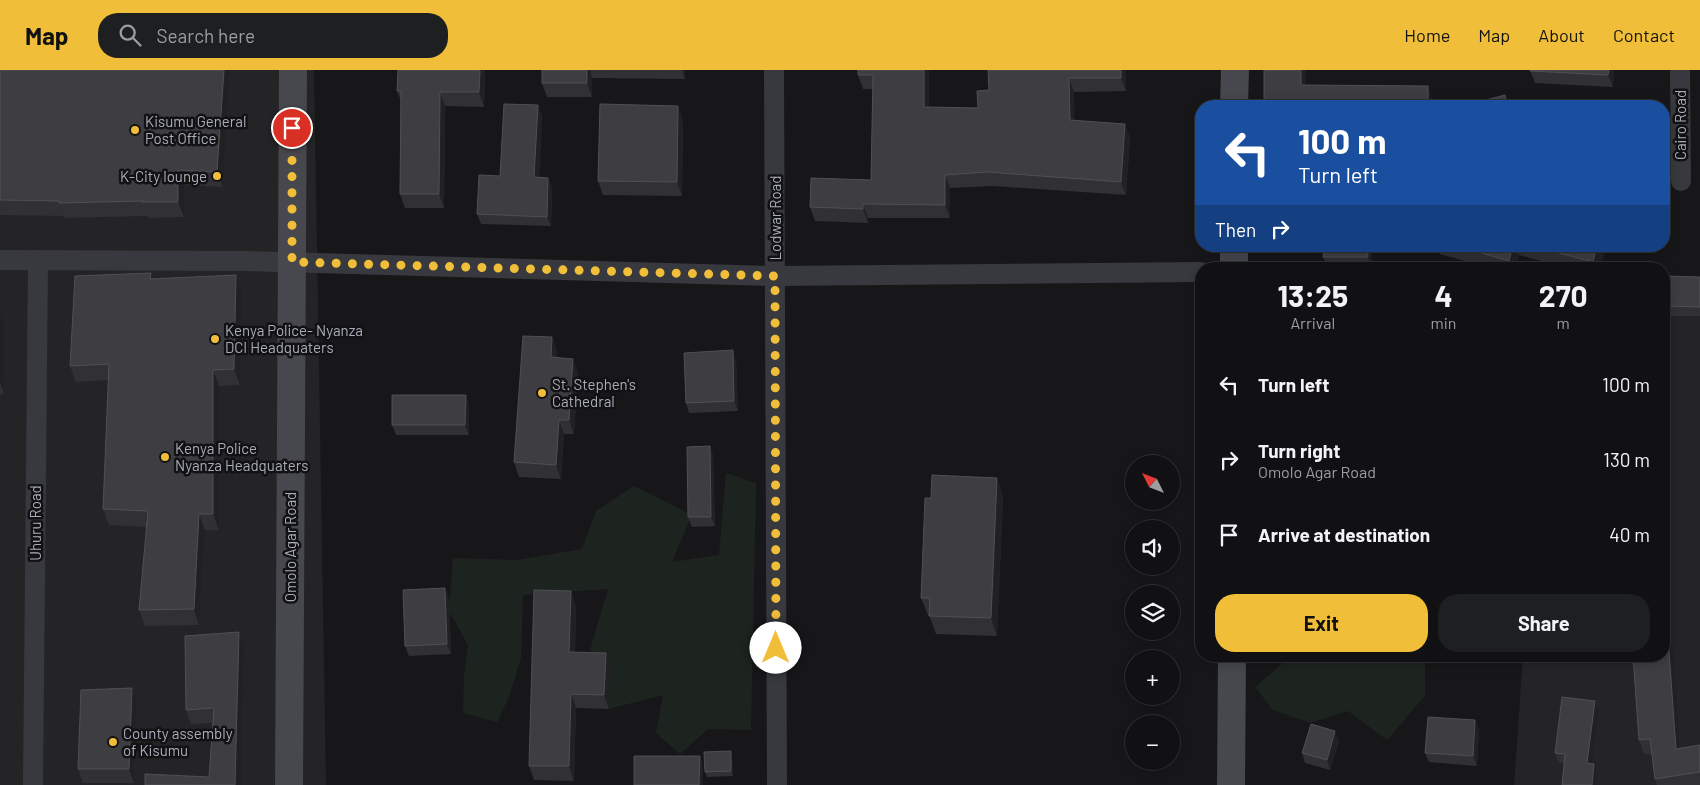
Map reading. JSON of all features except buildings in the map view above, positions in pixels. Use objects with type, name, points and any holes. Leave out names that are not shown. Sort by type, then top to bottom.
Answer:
[{"type":"main road","name":"Omolo Agar Road","points":[[289,785],[293,70]]},
{"type":"main road","points":[[1234,100],[1235,70]]},
{"type":"main road","points":[[1231,785],[1232,662]]},
{"type":"street","name":"Lodwar Road","points":[[774,70],[777,785]]},
{"type":"street","name":"Cairo Road","points":[[1680,70],[1681,180]]},
{"type":"street","points":[[0,260],[292,262],[775,276],[1195,272]]},
{"type":"street","name":"Uhuru Road","points":[[34,785],[38,260]]},
{"type":"shaded area","points":[[0,70],[314,70],[326,785],[0,785]]},
{"type":"shaded area","points":[[1700,287],[1700,785],[1514,785],[1523,662],[1670,662],[1670,288]]},
{"type":"shaded area","points":[[726,473],[756,483],[751,730],[708,729],[680,754],[656,733],[663,695],[609,709],[611,667],[590,650],[608,589],[523,595],[521,658],[509,697],[497,722],[463,713],[464,675],[468,645],[449,611],[453,558],[516,560],[582,549],[596,511],[634,486],[692,515],[672,562],[719,555]]},
{"type":"shaded area","points":[[1284,662],[1425,662],[1425,696],[1387,740],[1348,711],[1310,723],[1273,710],[1255,687]]},
{"type":"place","name":"Kisumu General Post Office","points":[[135,130]]},
{"type":"place","name":"K-City lounge","points":[[217,176]]},
{"type":"place","name":"Kenya Police- Nyanza DCI Headquaters","points":[[215,339]]},
{"type":"place","name":"St. Stephen's Cathedral","points":[[542,393]]},
{"type":"place","name":"Kenya Police Nyanza Headquaters","points":[[165,457]]},
{"type":"place","name":"County assembly of Kisumu","points":[[113,742]]},
{"type":"route","points":[[292,128],[292,262],[775,276],[776,648]]}]
